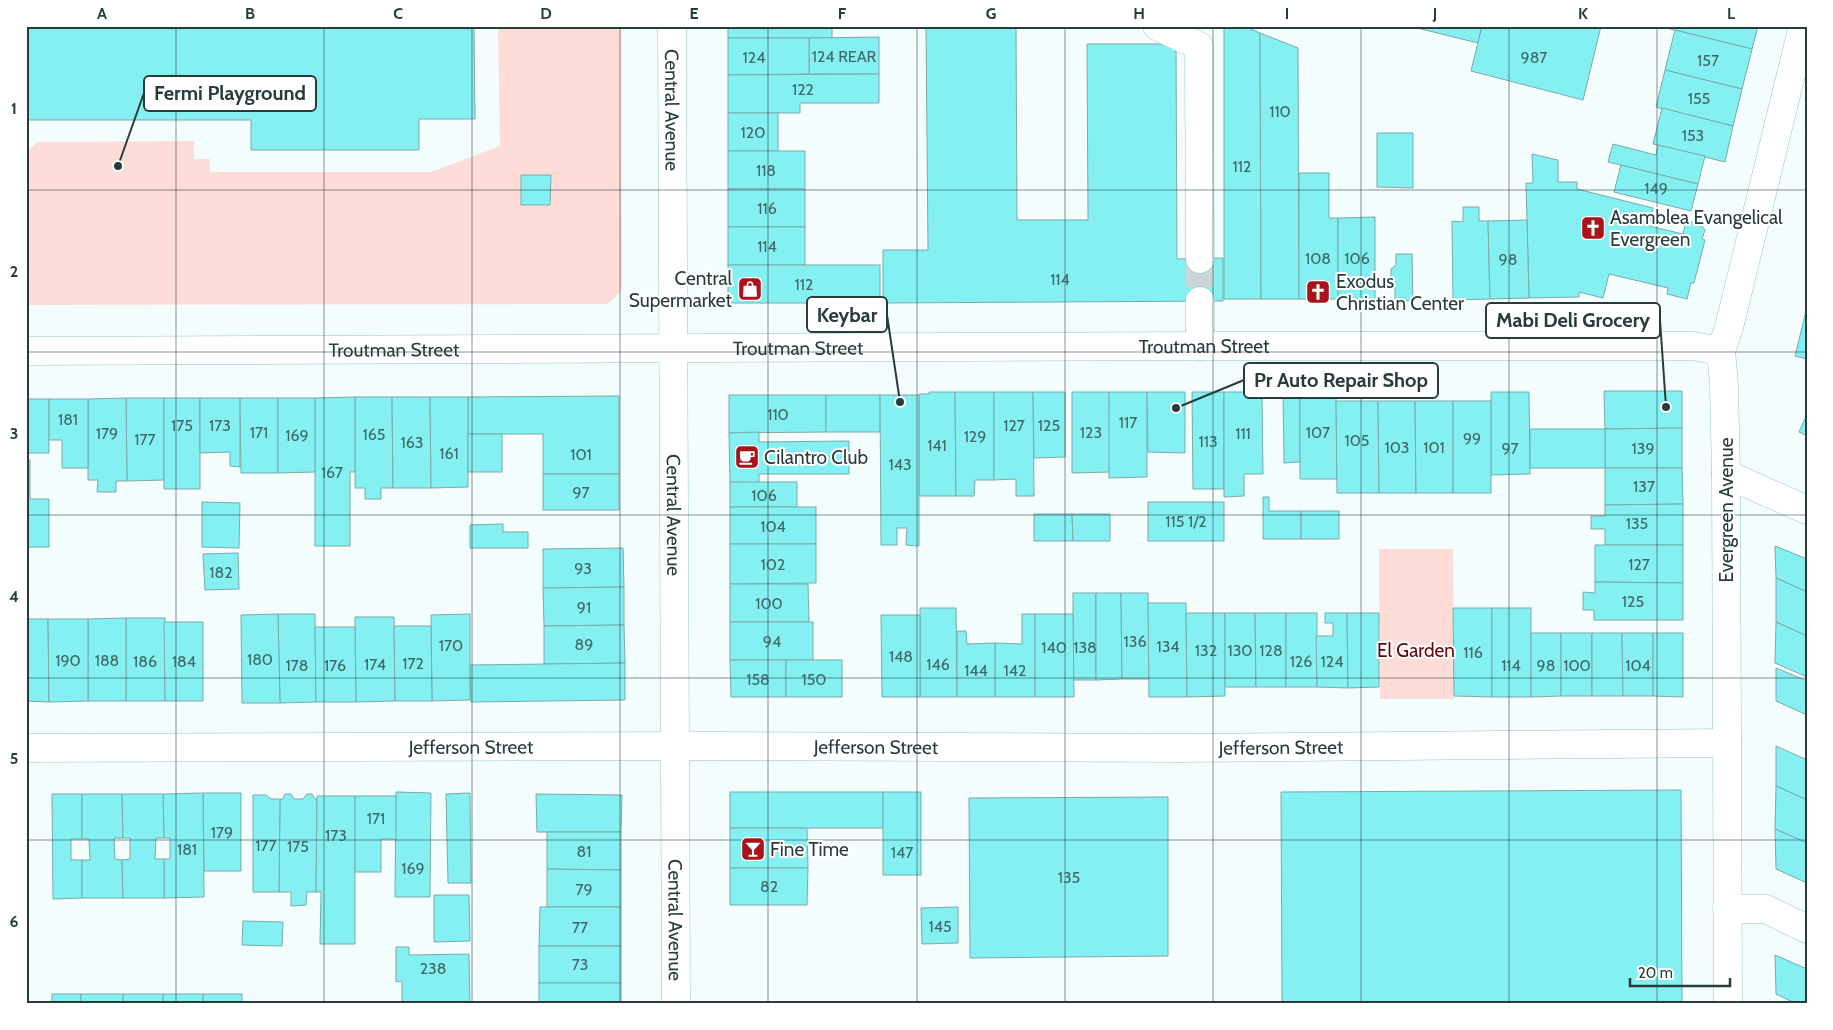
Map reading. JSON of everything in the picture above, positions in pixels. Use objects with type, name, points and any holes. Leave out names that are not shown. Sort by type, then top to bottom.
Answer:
[{"type":"street","name":"Central Avenue","points":[[672,26],[676,1004]]},
{"type":"street","points":[[1157,26],[1199,46],[1200,259]]},
{"type":"street","name":"Evergreen Avenue","points":[[1728,1004],[1726,474],[1724,384],[1721,351],[1729,327],[1803,26]]},
{"type":"street","points":[[1200,301],[1200,346]]},
{"type":"street","name":"Troutman Street","points":[[26,351],[1200,346],[1693,346],[1721,351]]},
{"type":"street","points":[[1726,474],[1807,510]]},
{"type":"street","name":"Jefferson Street","points":[[26,748],[674,746],[1181,748],[1727,743]]},
{"type":"street","points":[[1727,909],[1766,909],[1807,928]]},
{"type":"green space","points":[[498,26],[621,26],[622,291],[607,304],[26,305],[26,153],[37,142],[194,141],[194,159],[210,159],[210,172],[431,172],[500,146]]},
{"type":"green space","name":"El Garden","points":[[1379,549],[1453,549],[1454,699],[1380,699]]},
{"type":"building","points":[[26,26],[474,26],[475,119],[419,119],[419,150],[251,150],[251,120],[26,120]]},
{"type":"building","points":[[728,26],[832,26],[832,38],[728,38]]},
{"type":"building","points":[[926,26],[1016,26],[1017,220],[1088,220],[1087,44],[1176,44],[1177,259],[1223,258],[1223,301],[883,303],[883,250],[928,250]]},
{"type":"building","points":[[1224,26],[1244,26],[1260,33],[1261,299],[1224,299]]},
{"type":"building","points":[[1409,26],[1482,26],[1478,43]]},
{"type":"building","points":[[1482,26],[1601,26],[1583,100],[1471,71]]},
{"type":"building","points":[[1658,26],[1758,26],[1752,49]]},
{"type":"building","points":[[1675,30],[1752,49],[1742,89],[1665,70]]},
{"type":"building","points":[[1260,33],[1298,48],[1299,299],[1261,299]]},
{"type":"building","points":[[879,37],[879,74],[809,74],[809,38]]},
{"type":"building","points":[[728,38],[809,38],[809,74],[728,75]]},
{"type":"building","points":[[1665,70],[1742,89],[1733,126],[1656,107]]},
{"type":"building","points":[[879,74],[879,103],[800,103],[800,113],[728,113],[728,75]]},
{"type":"building","points":[[1662,108],[1733,126],[1725,162],[1653,144]]},
{"type":"building","points":[[728,113],[778,113],[778,151],[728,151]]},
{"type":"building","points":[[1377,133],[1413,133],[1413,188],[1377,187]]},
{"type":"building","points":[[1613,144],[1656,155],[1658,145],[1705,156],[1698,184],[1608,162]]},
{"type":"building","points":[[728,151],[805,151],[805,189],[728,189]]},
{"type":"building","name":"Asamblea Evangelical Evergreen","points":[[1532,154],[1558,160],[1558,182],[1577,182],[1577,189],[1653,208],[1649,226],[1683,234],[1685,225],[1688,223],[1700,224],[1705,230],[1702,239],[1705,240],[1694,283],[1691,283],[1687,299],[1667,294],[1668,288],[1609,274],[1603,298],[1579,292],[1579,297],[1529,298],[1526,183],[1533,183]]},
{"type":"building","points":[[1621,165],[1698,184],[1691,211],[1614,192]]},
{"type":"building","points":[[1299,173],[1329,173],[1329,218],[1338,218],[1338,299],[1299,299]]},
{"type":"building","points":[[521,175],[551,175],[550,205],[521,205]]},
{"type":"building","points":[[728,189],[805,189],[805,227],[728,227]]},
{"type":"building","points":[[1463,207],[1479,207],[1479,221],[1488,221],[1490,299],[1453,300],[1452,221],[1463,222]]},
{"type":"building","points":[[1375,217],[1375,299],[1338,299],[1338,218]]},
{"type":"building","points":[[1527,220],[1529,298],[1490,299],[1488,221]]},
{"type":"building","points":[[728,227],[805,227],[805,265],[728,265]]},
{"type":"building","points":[[1396,254],[1412,254],[1413,301],[1395,301],[1395,287],[1391,285],[1391,269],[1396,265]]},
{"type":"building","points":[[728,265],[880,265],[880,303],[728,303]]},
{"type":"building","points":[[1807,307],[1807,359],[1795,356]]},
{"type":"building","points":[[1604,391],[1682,391],[1682,428],[1605,429]]},
{"type":"building","points":[[929,392],[955,392],[956,496],[919,496],[919,394],[929,394]]},
{"type":"building","points":[[955,392],[994,392],[994,480],[975,480],[974,496],[956,496]]},
{"type":"building","points":[[994,392],[1033,392],[1034,496],[1016,496],[1016,479],[994,480]]},
{"type":"building","points":[[1033,392],[1065,392],[1065,457],[1034,458]]},
{"type":"building","points":[[1072,392],[1109,392],[1110,472],[1072,473]]},
{"type":"building","points":[[1109,392],[1147,392],[1147,477],[1109,478]]},
{"type":"building","points":[[1147,392],[1185,392],[1185,453],[1148,452]]},
{"type":"building","points":[[1192,392],[1224,392],[1224,489],[1193,489]]},
{"type":"building","points":[[1224,392],[1262,392],[1263,474],[1244,474],[1244,496],[1224,497]]},
{"type":"building","points":[[1283,392],[1300,392],[1300,462],[1284,463]]},
{"type":"building","points":[[1300,392],[1336,392],[1337,479],[1300,479]]},
{"type":"building","points":[[1491,392],[1529,392],[1530,474],[1491,475]]},
{"type":"building","points":[[729,395],[826,395],[826,432],[729,433]]},
{"type":"building","points":[[826,395],[880,395],[880,432],[826,432]]},
{"type":"building","points":[[880,395],[919,395],[919,546],[906,545],[907,528],[897,528],[897,545],[881,545]]},
{"type":"building","points":[[619,396],[619,474],[543,474],[543,434],[468,434],[468,397]]},
{"type":"building","points":[[355,397],[392,397],[393,488],[381,488],[381,499],[365,499],[365,488],[355,488]]},
{"type":"building","points":[[355,397],[355,472],[350,472],[350,546],[315,546],[315,398]]},
{"type":"building","points":[[392,397],[430,397],[431,488],[393,488]]},
{"type":"building","points":[[430,397],[468,397],[468,487],[431,488]]},
{"type":"building","points":[[126,398],[164,398],[164,480],[127,481]]},
{"type":"building","points":[[126,398],[127,481],[116,481],[116,492],[97,492],[98,480],[88,480],[88,399]]},
{"type":"building","points":[[164,398],[200,398],[200,489],[164,489]]},
{"type":"building","points":[[200,398],[240,398],[240,467],[230,466],[230,452],[200,453]]},
{"type":"building","points":[[240,398],[278,398],[278,473],[241,473]]},
{"type":"building","points":[[278,398],[315,398],[315,472],[278,473]]},
{"type":"building","points":[[26,399],[49,399],[49,453],[26,453]]},
{"type":"building","points":[[49,399],[88,399],[88,468],[62,468],[62,440],[49,440]]},
{"type":"building","points":[[1336,401],[1378,401],[1379,493],[1337,493]]},
{"type":"building","points":[[1378,401],[1415,401],[1416,493],[1379,493]]},
{"type":"building","points":[[1415,401],[1453,401],[1453,493],[1416,493]]},
{"type":"building","points":[[1453,401],[1491,401],[1491,493],[1453,493]]},
{"type":"building","points":[[1807,414],[1807,436],[1799,432]]},
{"type":"building","points":[[1682,428],[1682,468],[1605,468],[1605,429]]},
{"type":"building","points":[[1530,429],[1605,429],[1605,468],[1530,468]]},
{"type":"building","points":[[759,432],[759,442],[849,441],[849,474],[759,474],[759,483],[730,482],[729,433]]},
{"type":"building","points":[[468,434],[502,434],[502,472],[468,472]]},
{"type":"building","points":[[26,460],[30,460],[30,499],[49,499],[49,547],[26,547]]},
{"type":"building","points":[[1605,468],[1682,468],[1683,504],[1605,505]]},
{"type":"building","points":[[543,474],[619,474],[619,510],[543,510]]},
{"type":"building","points":[[730,482],[797,482],[797,507],[730,507]]},
{"type":"building","points":[[1263,497],[1269,497],[1269,511],[1301,511],[1301,539],[1263,539]]},
{"type":"building","points":[[202,502],[240,503],[239,548],[202,547]]},
{"type":"building","points":[[1148,502],[1224,502],[1224,541],[1148,541]]},
{"type":"building","points":[[1683,504],[1683,545],[1605,545],[1605,529],[1591,529],[1591,516],[1605,516],[1605,505]]},
{"type":"building","points":[[730,507],[816,507],[816,544],[730,544]]},
{"type":"building","points":[[1301,511],[1339,511],[1339,539],[1301,539]]},
{"type":"building","points":[[1034,514],[1072,514],[1073,541],[1034,541]]},
{"type":"building","points":[[1072,514],[1110,514],[1110,541],[1073,541]]},
{"type":"building","points":[[503,524],[503,532],[528,532],[528,548],[470,548],[470,525]]},
{"type":"building","points":[[730,544],[816,544],[816,583],[730,584]]},
{"type":"building","points":[[1595,545],[1683,545],[1683,583],[1595,582]]},
{"type":"building","points":[[1775,546],[1807,559],[1807,592],[1776,578]]},
{"type":"building","points":[[623,548],[624,587],[543,588],[543,549]]},
{"type":"building","points":[[238,553],[239,589],[205,590],[203,554]]},
{"type":"building","points":[[1776,578],[1807,592],[1807,636],[1776,622]]},
{"type":"building","points":[[1595,582],[1683,583],[1683,620],[1594,620],[1594,610],[1583,610],[1583,592],[1595,593]]},
{"type":"building","points":[[730,584],[808,584],[809,622],[730,622]]},
{"type":"building","points":[[624,587],[624,625],[544,626],[543,588]]},
{"type":"building","points":[[1073,593],[1096,593],[1096,680],[1073,680]]},
{"type":"building","points":[[1096,593],[1121,593],[1122,679],[1096,680]]},
{"type":"building","points":[[1121,593],[1148,593],[1149,679],[1122,679]]},
{"type":"building","points":[[1148,603],[1186,603],[1187,697],[1149,697]]},
{"type":"building","points":[[920,608],[956,608],[957,697],[920,697]]},
{"type":"building","points":[[1453,608],[1492,608],[1492,697],[1454,696]]},
{"type":"building","points":[[1492,608],[1531,608],[1531,697],[1492,697]]},
{"type":"building","points":[[1186,613],[1225,613],[1225,696],[1187,697]]},
{"type":"building","points":[[1225,613],[1255,613],[1256,687],[1225,687]]},
{"type":"building","points":[[1255,613],[1286,613],[1286,687],[1256,687]]},
{"type":"building","points":[[1286,613],[1317,613],[1317,687],[1286,687]]},
{"type":"building","points":[[1325,613],[1347,613],[1348,688],[1317,687],[1316,636],[1333,636],[1333,623],[1325,623]]},
{"type":"building","points":[[1347,613],[1379,613],[1379,687],[1348,688]]},
{"type":"building","points":[[278,614],[315,614],[316,702],[280,703]]},
{"type":"building","points":[[278,614],[280,703],[242,703],[241,615]]},
{"type":"building","points":[[470,614],[470,700],[432,701],[431,615]]},
{"type":"building","points":[[1022,614],[1035,614],[1035,697],[995,697],[995,643],[1022,644]]},
{"type":"building","points":[[1035,614],[1073,614],[1074,697],[1035,697]]},
{"type":"building","points":[[881,615],[920,615],[920,697],[882,697]]},
{"type":"building","points":[[355,617],[394,617],[395,701],[356,702]]},
{"type":"building","points":[[126,618],[165,618],[165,701],[126,701]]},
{"type":"building","points":[[126,618],[126,701],[88,701],[88,619]]},
{"type":"building","points":[[26,619],[48,619],[49,702],[26,701]]},
{"type":"building","points":[[48,619],[88,619],[88,701],[49,702]]},
{"type":"building","points":[[164,622],[203,622],[203,701],[165,701]]},
{"type":"building","points":[[730,622],[813,622],[813,660],[730,660]]},
{"type":"building","points":[[1776,622],[1807,636],[1807,677],[1775,663]]},
{"type":"building","points":[[624,625],[625,663],[544,664],[544,626]]},
{"type":"building","points":[[394,626],[431,626],[432,701],[395,701]]},
{"type":"building","points":[[315,627],[355,627],[356,702],[316,702]]},
{"type":"building","points":[[957,631],[966,631],[967,644],[995,643],[995,697],[957,697]]},
{"type":"building","points":[[1531,633],[1561,633],[1561,696],[1531,697]]},
{"type":"building","points":[[1561,633],[1592,633],[1592,696],[1561,696]]},
{"type":"building","points":[[1592,633],[1622,633],[1623,696],[1592,696]]},
{"type":"building","points":[[1622,633],[1653,633],[1653,696],[1623,696]]},
{"type":"building","points":[[1653,633],[1683,633],[1683,697],[1653,696]]},
{"type":"building","points":[[730,660],[786,660],[786,697],[731,697]]},
{"type":"building","points":[[786,660],[842,660],[842,697],[786,697]]},
{"type":"building","points":[[625,663],[625,700],[471,702],[470,665]]},
{"type":"building","points":[[1776,668],[1807,681],[1807,715],[1776,701]]},
{"type":"building","points":[[1776,746],[1807,760],[1807,800],[1776,786]]},
{"type":"building","points":[[1776,786],[1807,800],[1807,843],[1775,829]]},
{"type":"building","points":[[1681,790],[1682,1004],[1282,1004],[1281,792]]},
{"type":"building","points":[[396,792],[431,793],[430,897],[395,897]]},
{"type":"building","points":[[730,792],[883,792],[883,828],[730,828]]},
{"type":"building","points":[[883,792],[921,792],[921,875],[883,875]]},
{"type":"building","points":[[203,793],[241,793],[241,871],[204,871]]},
{"type":"building","points":[[203,793],[204,897],[164,898],[164,859],[170,859],[170,838],[164,838],[163,794]]},
{"type":"building","points":[[470,793],[471,883],[448,883],[446,794]]},
{"type":"building","points":[[52,794],[82,794],[82,839],[71,839],[71,860],[82,860],[82,898],[53,899]]},
{"type":"building","points":[[82,794],[122,794],[123,838],[114,838],[115,859],[122,860],[123,898],[82,898],[82,860],[90,860],[89,839],[82,839]]},
{"type":"building","points":[[122,794],[163,794],[164,838],[156,838],[155,859],[164,859],[164,898],[123,898],[122,860],[130,859],[130,838],[123,838]]},
{"type":"building","points":[[285,794],[291,794],[294,799],[303,799],[307,794],[312,794],[317,799],[316,892],[307,892],[306,905],[291,906],[291,892],[279,892],[280,799],[283,799]]},
{"type":"building","points":[[536,794],[622,795],[621,832],[537,832]]},
{"type":"building","points":[[253,795],[266,795],[271,799],[280,799],[279,892],[253,892]]},
{"type":"building","points":[[317,796],[355,796],[355,944],[320,944],[321,892],[316,892]]},
{"type":"building","points":[[355,796],[396,796],[396,839],[381,839],[381,872],[355,872]]},
{"type":"building","points":[[1168,797],[1168,956],[970,958],[969,798]]},
{"type":"building","points":[[730,828],[807,828],[808,868],[730,868]]},
{"type":"building","points":[[1775,829],[1807,843],[1807,883],[1776,869]]},
{"type":"building","points":[[547,832],[621,832],[621,870],[547,869]]},
{"type":"building","points":[[730,868],[808,868],[807,905],[730,905]]},
{"type":"building","points":[[547,869],[621,870],[621,907],[547,907]]},
{"type":"building","points":[[434,895],[469,895],[470,941],[434,942]]},
{"type":"building","points":[[540,907],[621,907],[621,946],[539,946]]},
{"type":"building","points":[[958,907],[958,943],[922,944],[921,908]]},
{"type":"building","points":[[243,921],[283,922],[282,946],[242,945]]},
{"type":"building","points":[[539,946],[621,946],[621,983],[539,983]]},
{"type":"building","points":[[396,947],[409,947],[409,955],[469,954],[470,1004],[402,1004],[402,981],[396,982]]},
{"type":"building","points":[[1775,955],[1807,969],[1807,1004],[1797,1004],[1776,994]]},
{"type":"building","points":[[539,983],[621,983],[621,1004],[539,1004]]},
{"type":"building","points":[[52,994],[81,994],[81,1004],[52,1004]]},
{"type":"building","points":[[81,994],[123,994],[123,1004],[81,1004]]},
{"type":"building","points":[[123,994],[163,994],[163,1004],[123,1004]]},
{"type":"building","points":[[163,994],[203,994],[203,1004],[163,1004]]},
{"type":"building","points":[[203,994],[242,994],[242,1004],[203,1004]]},
{"type":"tunnel","points":[[1200,259],[1200,301]]},
{"type":"place","name":"Fermi Playground","points":[[118,166]]},
{"type":"place","name":"Asamblea Evangelical Evergreen","points":[[1593,228]]},
{"type":"place","name":"Central Supermarket","points":[[750,289]]},
{"type":"place","name":"Exodus Christian Center","points":[[1318,292]]},
{"type":"place","name":"Keybar","points":[[900,402]]},
{"type":"place","name":"Mabi Deli Grocery","points":[[1666,407]]},
{"type":"place","name":"Pr Auto Repair Shop","points":[[1176,408]]},
{"type":"place","name":"Cilantro Club","points":[[747,457]]},
{"type":"place","name":"Fine Time","points":[[753,849]]}]
